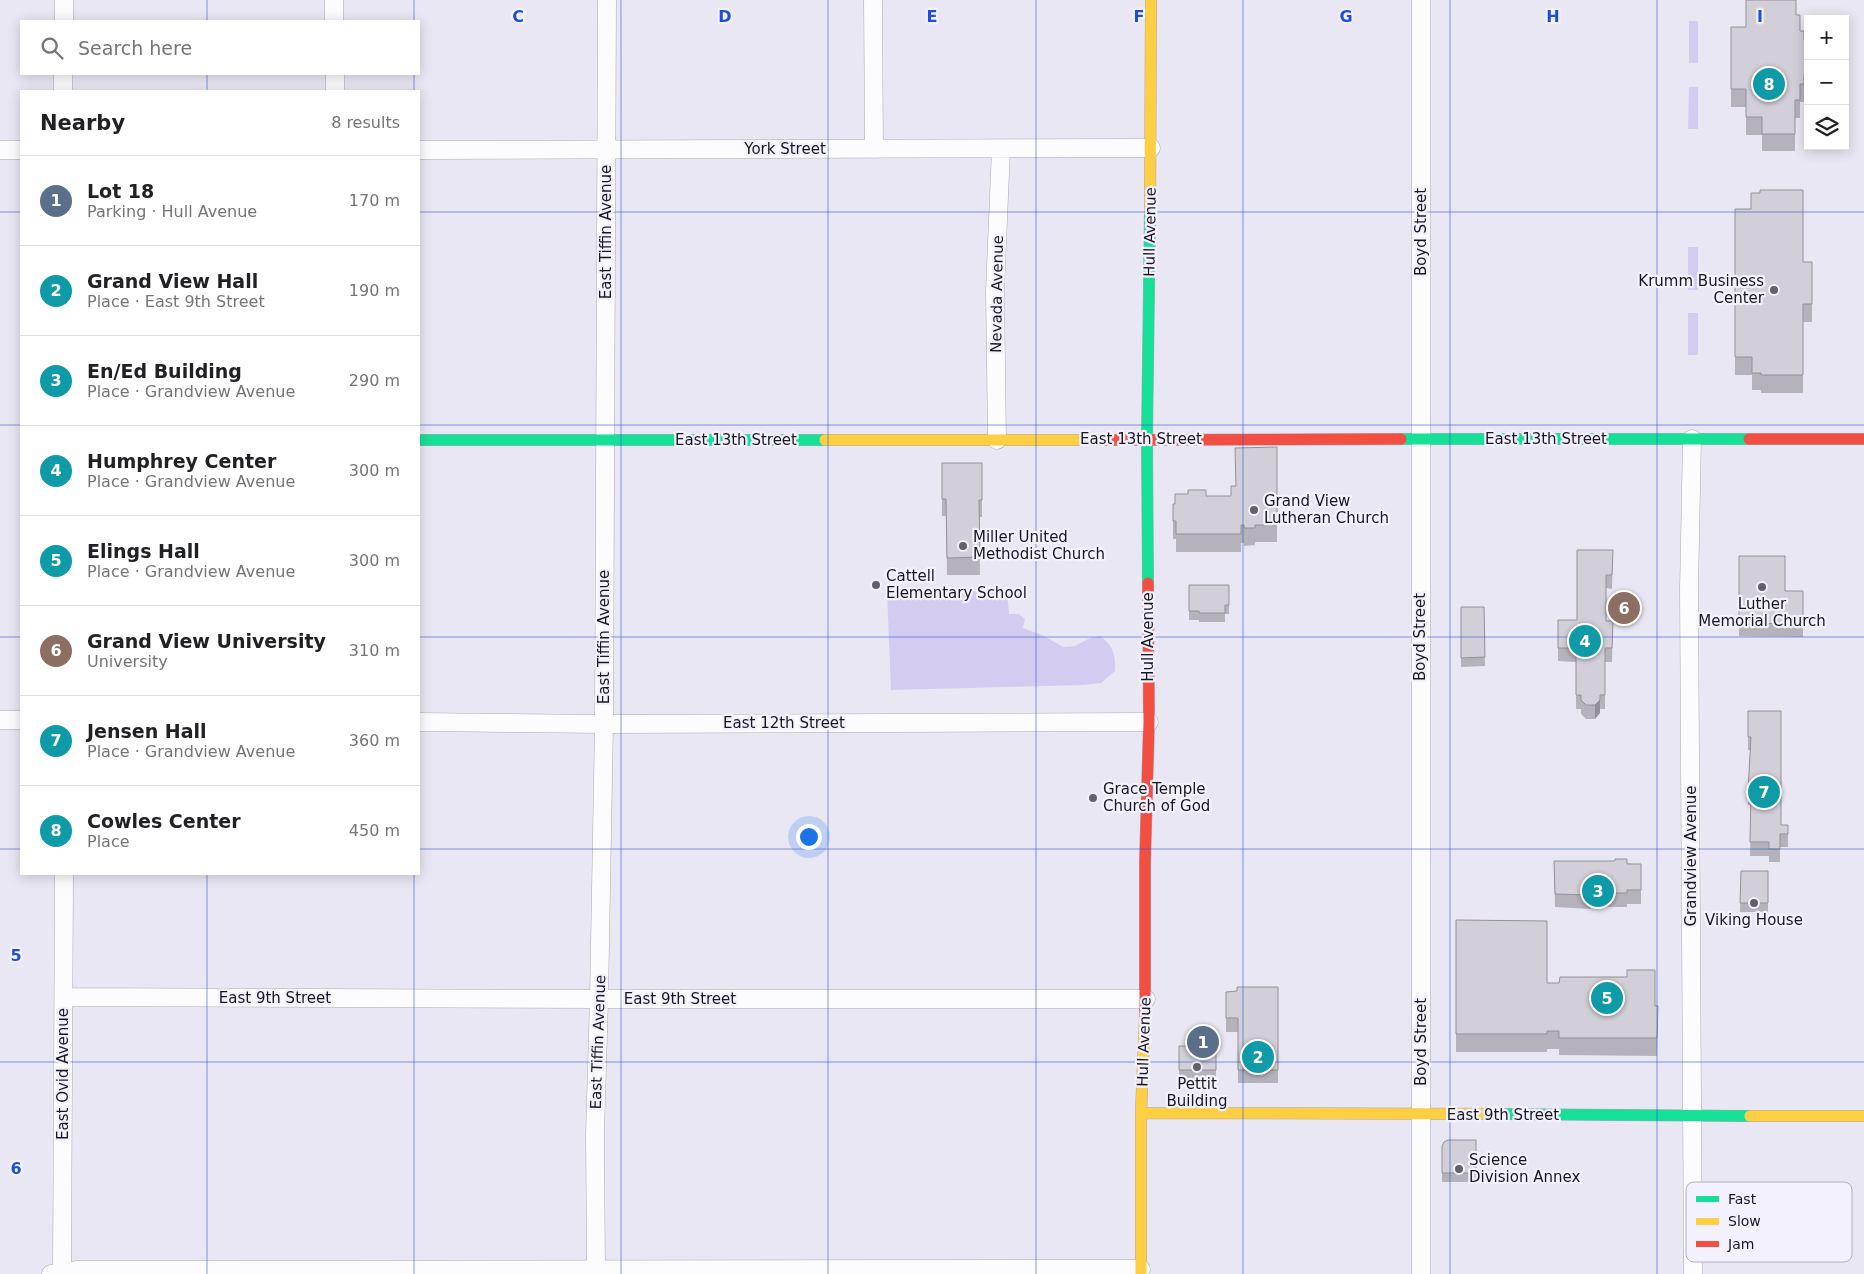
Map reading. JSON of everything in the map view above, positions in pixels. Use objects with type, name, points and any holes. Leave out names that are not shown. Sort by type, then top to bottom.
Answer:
[{"type":"street","points":[[64,0],[64,20]]},
{"type":"street","points":[[334,0],[334,20]]},
{"type":"street","name":"East Tiffin Avenue","points":[[596,1272],[595,1134],[604,724],[607,0]]},
{"type":"street","points":[[873,0],[874,149]]},
{"type":"street","name":"Hull Avenue","points":[[1141,1271],[1141,1113],[1146,999],[1145,862],[1149,722],[1147,439],[1151,0]]},
{"type":"street","name":"Boyd Street","points":[[1421,0],[1421,1274]]},
{"type":"street","points":[[63,75],[63,90]]},
{"type":"street","points":[[335,75],[335,90]]},
{"type":"street","name":"York Street","points":[[420,150],[1151,148]]},
{"type":"street","name":"Nevada Avenue","points":[[997,440],[995,291],[1000,149]]},
{"type":"street","points":[[0,150],[20,150]]},
{"type":"street","name":"Grandview Avenue","points":[[1692,438],[1689,574],[1692,1182]]},
{"type":"street","name":"East 13th Street","points":[[420,440],[1864,439]]},
{"type":"street","points":[[0,720],[20,720]]},
{"type":"street","name":"East 12th Street","points":[[420,722],[604,724],[1149,722]]},
{"type":"street","name":"East Ovid Avenue","points":[[58,1273],[64,997],[64,875]]},
{"type":"street","name":"East 9th Street","points":[[64,997],[599,1000],[1146,999]]},
{"type":"street","name":"East 9th Street","points":[[1141,1113],[1864,1116]]},
{"type":"street","points":[[58,1273],[78,1270],[596,1272],[1141,1271]]},
{"type":"shaded area","points":[[1689,21],[1698,21],[1698,63],[1689,63]]},
{"type":"shaded area","points":[[1689,87],[1698,87],[1698,129],[1688,129]]},
{"type":"shaded area","points":[[1688,247],[1698,247],[1698,290],[1688,290]]},
{"type":"shaded area","points":[[1688,313],[1698,313],[1698,355],[1688,355]]},
{"type":"shaded area","points":[[1007,591],[1009,614],[1019,614],[1025,619],[1023,628],[1042,635],[1063,647],[1075,646],[1090,638],[1100,636],[1113,651],[1115,671],[1101,683],[1084,685],[891,690],[887,592]]},
{"type":"building","points":[[1746,0],[1796,0],[1796,15],[1800,15],[1800,31],[1804,31],[1804,84],[1800,84],[1800,100],[1795,100],[1795,134],[1762,134],[1762,117],[1746,117],[1746,89],[1731,89],[1731,27],[1746,27]]},
{"type":"building","name":"Krumm Business Center","points":[[1760,190],[1803,190],[1803,262],[1812,262],[1812,304],[1803,304],[1803,375],[1761,375],[1761,373],[1752,373],[1752,357],[1735,357],[1735,209],[1751,209],[1751,193],[1760,193]]},
{"type":"building","name":"Grand View Lutheran Church","points":[[1277,447],[1277,525],[1255,525],[1255,528],[1244,528],[1244,525],[1241,525],[1241,534],[1176,534],[1176,521],[1173,521],[1175,494],[1188,494],[1188,490],[1206,490],[1206,496],[1231,496],[1231,486],[1236,486],[1235,448]]},
{"type":"building","name":"Miller United Methodist Church","points":[[942,463],[982,463],[982,500],[979,500],[980,557],[947,558],[946,499],[942,499]]},
{"type":"building","points":[[1577,550],[1613,550],[1612,575],[1606,575],[1606,621],[1613,621],[1612,648],[1605,648],[1605,695],[1600,695],[1600,700],[1595,705],[1586,705],[1581,700],[1581,695],[1576,695],[1576,648],[1558,648],[1558,620],[1577,620]]},
{"type":"building","name":"Luther Memorial Church","points":[[1739,556],[1785,556],[1785,591],[1803,591],[1803,624],[1739,623]]},
{"type":"building","points":[[1189,585],[1229,585],[1229,605],[1225,605],[1225,613],[1189,611]]},
{"type":"building","points":[[1461,607],[1484,607],[1485,657],[1461,658]]},
{"type":"building","points":[[1748,711],[1781,711],[1781,825],[1788,825],[1788,834],[1780,834],[1780,849],[1769,849],[1769,842],[1750,842],[1751,791],[1748,791],[1751,737],[1748,737]]},
{"type":"building","points":[[1615,859],[1627,859],[1627,864],[1641,864],[1641,890],[1627,890],[1627,893],[1591,893],[1591,895],[1555,894],[1554,861],[1615,861]]},
{"type":"building","name":"Viking House","points":[[1741,871],[1768,871],[1768,903],[1740,903]]},
{"type":"building","points":[[1456,920],[1547,921],[1547,983],[1559,983],[1560,977],[1627,977],[1627,970],[1655,970],[1655,1006],[1658,1006],[1657,1038],[1559,1038],[1559,1031],[1547,1031],[1547,1034],[1456,1034]]},
{"type":"building","points":[[1237,987],[1278,987],[1278,1070],[1238,1070],[1238,1018],[1226,1018],[1226,992],[1237,991]]},
{"type":"building","name":"Pettit Building","points":[[1179,1046],[1216,1046],[1216,1070],[1179,1070]]},
{"type":"building","name":"Science Division Annex","points":[[1448,1140],[1476,1140],[1476,1173],[1442,1173],[1442,1146]]},
{"type":"traffic: fast","points":[[1148,583],[1147,439],[1150,212]]},
{"type":"traffic: fast","points":[[1401,439],[1749,439]]},
{"type":"traffic: fast","points":[[420,440],[825,440]]},
{"type":"traffic: fast","points":[[1502,1114],[1750,1116]]},
{"type":"traffic: slow","points":[[1150,212],[1151,0]]},
{"type":"traffic: slow","points":[[825,440],[1097,440]]},
{"type":"traffic: slow","points":[[1141,1274],[1141,1113],[1145,1015]]},
{"type":"traffic: slow","points":[[1141,1113],[1502,1114]]},
{"type":"traffic: slow","points":[[1750,1116],[1864,1116]]},
{"type":"traffic: jam","points":[[1097,440],[1401,439]]},
{"type":"traffic: jam","points":[[1749,439],[1864,439]]},
{"type":"traffic: jam","points":[[1145,1015],[1145,862],[1149,722],[1148,583]]},
{"type":"place","name":"Cowles Center","points":[[1769,84]]},
{"type":"place","name":"Krumm Business Center","points":[[1774,290]]},
{"type":"place","name":"Grand View Lutheran Church","points":[[1254,510]]},
{"type":"place","name":"Miller United Methodist Church","points":[[963,546]]},
{"type":"place","name":"Cattell Elementary School","points":[[876,585]]},
{"type":"place","name":"Luther Memorial Church","points":[[1762,587]]},
{"type":"place","name":"Grand View University","points":[[1624,608]]},
{"type":"place","name":"Humphrey Center","points":[[1585,641]]},
{"type":"place","name":"Jensen Hall","points":[[1764,792]]},
{"type":"place","name":"Grace Temple Church of God","points":[[1093,798]]},
{"type":"place","name":"En/Ed Building","points":[[1598,891]]},
{"type":"place","name":"Viking House","points":[[1754,903]]},
{"type":"place","name":"Elings Hall","points":[[1607,998]]},
{"type":"place","name":"Lot 18","points":[[1203,1042]]},
{"type":"place","name":"Grand View Hall","points":[[1258,1057]]},
{"type":"place","name":"Pettit Building","points":[[1197,1067]]},
{"type":"place","name":"Science Division Annex","points":[[1459,1169]]}]
